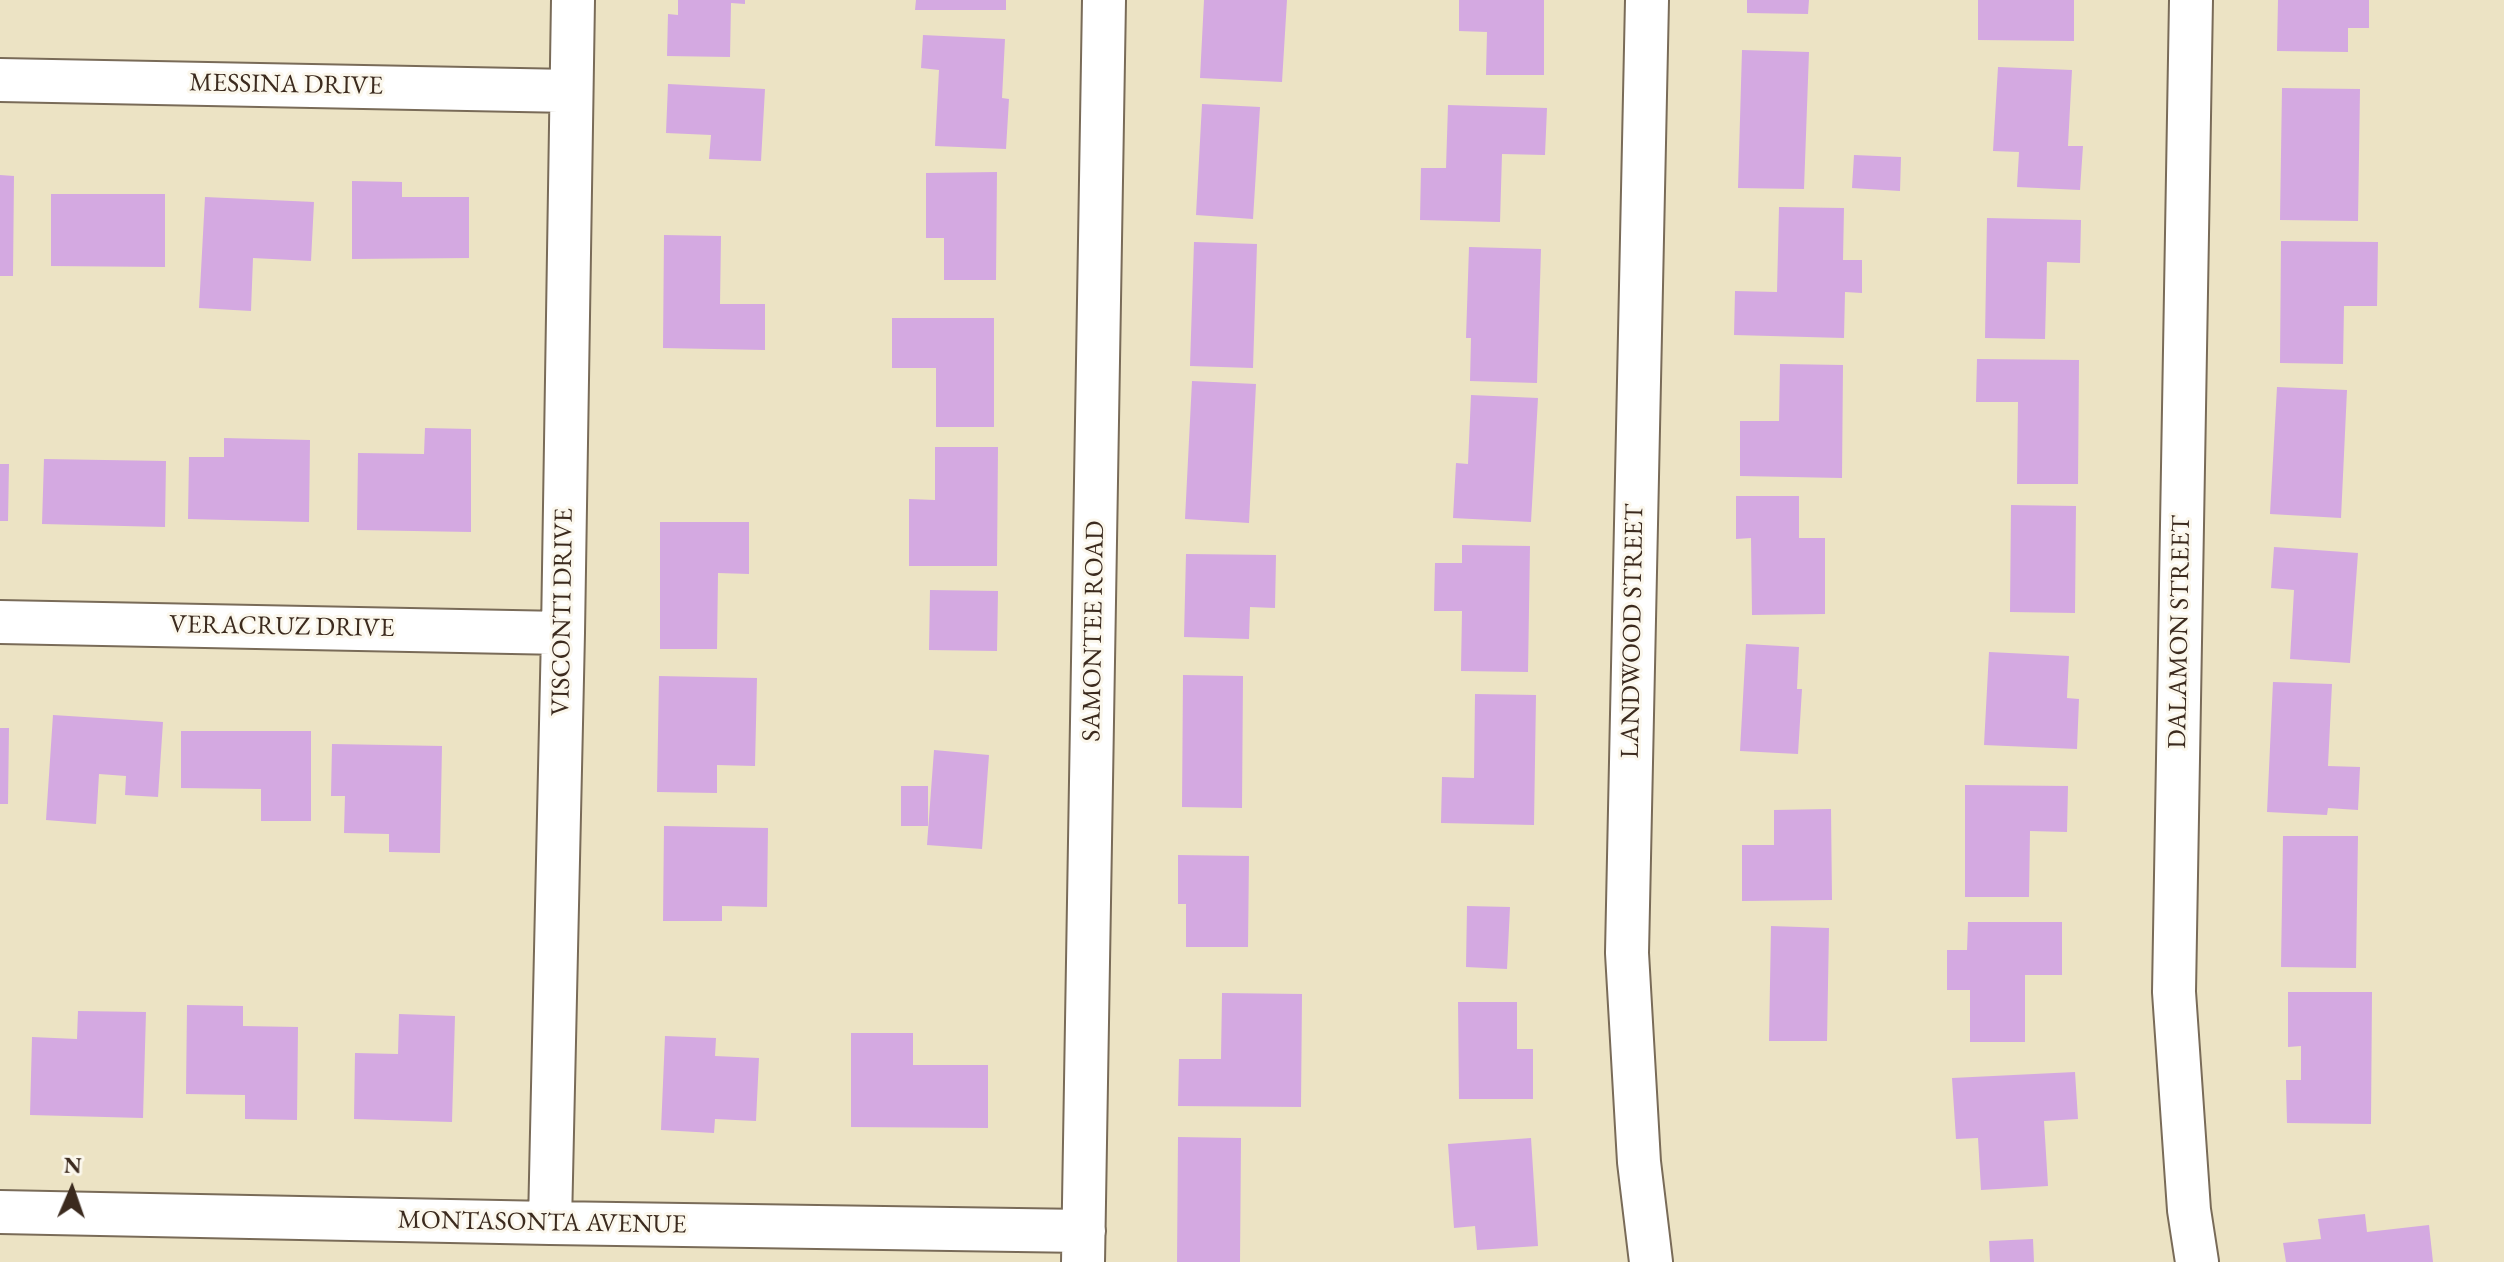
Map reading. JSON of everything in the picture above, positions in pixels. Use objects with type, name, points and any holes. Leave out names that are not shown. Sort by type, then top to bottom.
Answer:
[{"type":"street","name":"VISCONTI DRIVE","points":[[550,1223],[573,0]]},
{"type":"street","name":"SAMONTEE ROAD","points":[[1084,1247],[1104,0]]},
{"type":"street","name":"LANDWOOD STREET","points":[[1647,0],[1627,953],[1639,1162],[1651,1262]]},
{"type":"street","name":"DALAMON STREET","points":[[2191,0],[2174,992],[2189,1210],[2197,1262]]},
{"type":"street","name":"MESSINA DRIVE","points":[[0,80],[571,91]]},
{"type":"street","name":"VERACRUZ DRIVE","points":[[0,622],[563,633]]},
{"type":"street","name":"MONTASONTA AVENUE","points":[[0,1212],[550,1223],[1084,1247]]},
{"type":"building","points":[[678,0],[745,0],[745,4],[731,3],[730,57],[667,56],[668,14],[678,15]]},
{"type":"building","points":[[916,0],[1006,0],[1006,10],[915,10]]},
{"type":"building","points":[[1204,0],[1287,0],[1282,82],[1200,78]]},
{"type":"building","points":[[1459,0],[1544,0],[1544,75],[1486,75],[1487,32],[1459,31]]},
{"type":"building","points":[[1747,0],[1809,0],[1808,14],[1747,13]]},
{"type":"building","points":[[1978,0],[2074,0],[2074,41],[1978,40]]},
{"type":"building","points":[[2278,0],[2369,0],[2369,28],[2348,28],[2348,52],[2277,51]]},
{"type":"building","points":[[923,35],[1005,39],[1002,98],[1009,99],[1006,149],[935,146],[939,70],[921,68]]},
{"type":"building","points":[[1742,50],[1809,52],[1804,189],[1738,188]]},
{"type":"building","points":[[1998,67],[2072,70],[2068,146],[2083,146],[2080,190],[2017,187],[2019,152],[1993,151]]},
{"type":"building","points":[[668,84],[765,89],[761,161],[709,159],[711,135],[666,133]]},
{"type":"building","points":[[2282,88],[2360,89],[2358,221],[2280,220]]},
{"type":"building","points":[[1202,104],[1260,107],[1253,219],[1196,215]]},
{"type":"building","points":[[1448,105],[1547,108],[1545,155],[1502,154],[1500,222],[1420,220],[1421,168],[1446,168]]},
{"type":"building","points":[[1854,155],[1901,157],[1900,191],[1852,188]]},
{"type":"building","points":[[997,172],[996,280],[944,280],[944,238],[926,238],[926,173]]},
{"type":"building","points":[[0,175],[14,176],[13,276],[0,276]]},
{"type":"building","points":[[352,181],[402,182],[402,197],[469,197],[469,258],[352,259]]},
{"type":"building","points":[[51,194],[165,194],[165,267],[51,266]]},
{"type":"building","points":[[205,197],[314,202],[311,261],[253,258],[251,311],[199,308]]},
{"type":"building","points":[[1779,207],[1844,208],[1843,260],[1862,260],[1862,293],[1845,292],[1844,338],[1734,335],[1735,291],[1777,292]]},
{"type":"building","points":[[1987,218],[2081,220],[2080,263],[2047,262],[2045,339],[1985,338]]},
{"type":"building","points":[[664,235],[721,236],[720,304],[765,304],[765,350],[663,348]]},
{"type":"building","points":[[2281,241],[2378,242],[2377,306],[2344,306],[2343,364],[2280,363]]},
{"type":"building","points":[[1194,242],[1257,244],[1253,368],[1190,366]]},
{"type":"building","points":[[1469,247],[1541,249],[1537,383],[1470,381],[1471,338],[1466,338]]},
{"type":"building","points":[[892,318],[994,318],[994,427],[936,427],[936,368],[892,368]]},
{"type":"building","points":[[1977,359],[2079,360],[2078,484],[2017,484],[2018,402],[1976,402]]},
{"type":"building","points":[[1780,364],[1843,365],[1842,478],[1740,476],[1740,421],[1779,421]]},
{"type":"building","points":[[1192,381],[1256,384],[1249,523],[1185,519]]},
{"type":"building","points":[[2277,387],[2347,390],[2341,518],[2270,514]]},
{"type":"building","points":[[1471,395],[1538,398],[1531,522],[1453,518],[1456,463],[1468,464]]},
{"type":"building","points":[[425,428],[471,429],[471,532],[357,530],[358,453],[424,454]]},
{"type":"building","points":[[224,438],[310,440],[309,522],[188,519],[189,457],[224,457]]},
{"type":"building","points":[[935,447],[998,447],[997,566],[909,566],[909,499],[935,500]]},
{"type":"building","points":[[44,459],[166,461],[165,527],[42,524]]},
{"type":"building","points":[[0,464],[9,464],[8,521],[0,521]]},
{"type":"building","points":[[1736,496],[1799,496],[1799,538],[1825,538],[1825,614],[1752,615],[1751,538],[1736,539]]},
{"type":"building","points":[[2011,505],[2076,506],[2075,613],[2010,612]]},
{"type":"building","points":[[660,522],[749,522],[749,574],[718,573],[717,649],[660,649]]},
{"type":"building","points":[[1462,545],[1530,546],[1528,672],[1461,671],[1462,611],[1434,611],[1435,563],[1462,563]]},
{"type":"building","points":[[2274,547],[2358,553],[2350,663],[2290,659],[2294,590],[2271,588]]},
{"type":"building","points":[[1186,554],[1276,555],[1275,608],[1250,607],[1249,639],[1184,637]]},
{"type":"building","points":[[930,590],[998,591],[997,651],[929,650]]},
{"type":"building","points":[[1746,644],[1799,647],[1797,689],[1802,689],[1798,754],[1740,751]]},
{"type":"building","points":[[1989,652],[2069,656],[2067,698],[2079,699],[2077,749],[1984,745]]},
{"type":"building","points":[[1183,675],[1243,676],[1242,808],[1182,807]]},
{"type":"building","points":[[659,676],[757,678],[755,766],[717,765],[717,793],[657,792]]},
{"type":"building","points":[[2273,682],[2332,684],[2328,766],[2360,767],[2358,810],[2328,808],[2327,815],[2267,812]]},
{"type":"building","points":[[1475,694],[1536,695],[1534,825],[1441,823],[1442,777],[1474,778]]},
{"type":"building","points":[[53,715],[163,722],[158,797],[125,795],[126,776],[99,774],[96,824],[46,820]]},
{"type":"building","points":[[0,728],[9,728],[8,804],[0,804]]},
{"type":"building","points":[[181,731],[311,731],[311,821],[261,821],[261,789],[181,788]]},
{"type":"building","points":[[332,744],[442,746],[440,853],[389,852],[389,834],[344,833],[345,796],[331,796]]},
{"type":"building","points":[[934,750],[989,755],[982,849],[927,845]]},
{"type":"building","points":[[1965,785],[2068,786],[2067,832],[2030,831],[2029,897],[1965,897]]},
{"type":"building","points":[[901,786],[928,786],[928,826],[901,826]]},
{"type":"building","points":[[1831,809],[1832,900],[1742,901],[1742,845],[1774,845],[1774,810]]},
{"type":"building","points":[[664,826],[768,828],[767,907],[722,906],[722,921],[663,921]]},
{"type":"building","points":[[2283,836],[2358,836],[2356,968],[2281,967]]},
{"type":"building","points":[[1178,855],[1249,856],[1248,947],[1186,947],[1186,904],[1178,904]]},
{"type":"building","points":[[1467,906],[1510,907],[1507,969],[1466,967]]},
{"type":"building","points":[[1968,922],[2062,922],[2062,975],[2025,975],[2025,1042],[1970,1042],[1970,990],[1947,990],[1947,950],[1967,950]]},
{"type":"building","points":[[1771,926],[1829,928],[1827,1041],[1769,1041]]},
{"type":"building","points":[[2288,992],[2372,992],[2371,1124],[2287,1123],[2286,1080],[2301,1080],[2301,1046],[2288,1047]]},
{"type":"building","points":[[1222,993],[1302,994],[1301,1107],[1178,1106],[1179,1059],[1221,1059]]},
{"type":"building","points":[[1458,1002],[1517,1002],[1517,1049],[1533,1049],[1533,1099],[1459,1099]]},
{"type":"building","points":[[187,1005],[243,1006],[243,1026],[298,1027],[297,1120],[245,1119],[245,1095],[186,1094]]},
{"type":"building","points":[[78,1011],[146,1012],[143,1118],[30,1115],[32,1037],[77,1039]]},
{"type":"building","points":[[399,1014],[455,1016],[452,1122],[354,1119],[355,1053],[398,1054]]},
{"type":"building","points":[[851,1033],[913,1033],[913,1065],[988,1065],[988,1128],[851,1127]]},
{"type":"building","points":[[665,1036],[716,1038],[715,1056],[759,1058],[756,1121],[715,1119],[714,1133],[661,1130]]},
{"type":"building","points":[[2075,1072],[2078,1119],[2044,1121],[2048,1186],[1981,1190],[1978,1138],[1956,1139],[1952,1078]]},
{"type":"building","points":[[1178,1137],[1241,1138],[1240,1262],[1177,1262]]},
{"type":"building","points":[[1531,1138],[1538,1246],[1477,1250],[1475,1226],[1454,1228],[1448,1144]]},
{"type":"building","points":[[2365,1214],[2367,1232],[2429,1225],[2433,1262],[2286,1262],[2283,1243],[2321,1239],[2318,1219]]},
{"type":"building","points":[[2033,1239],[2034,1262],[1990,1262],[1989,1241]]}]
